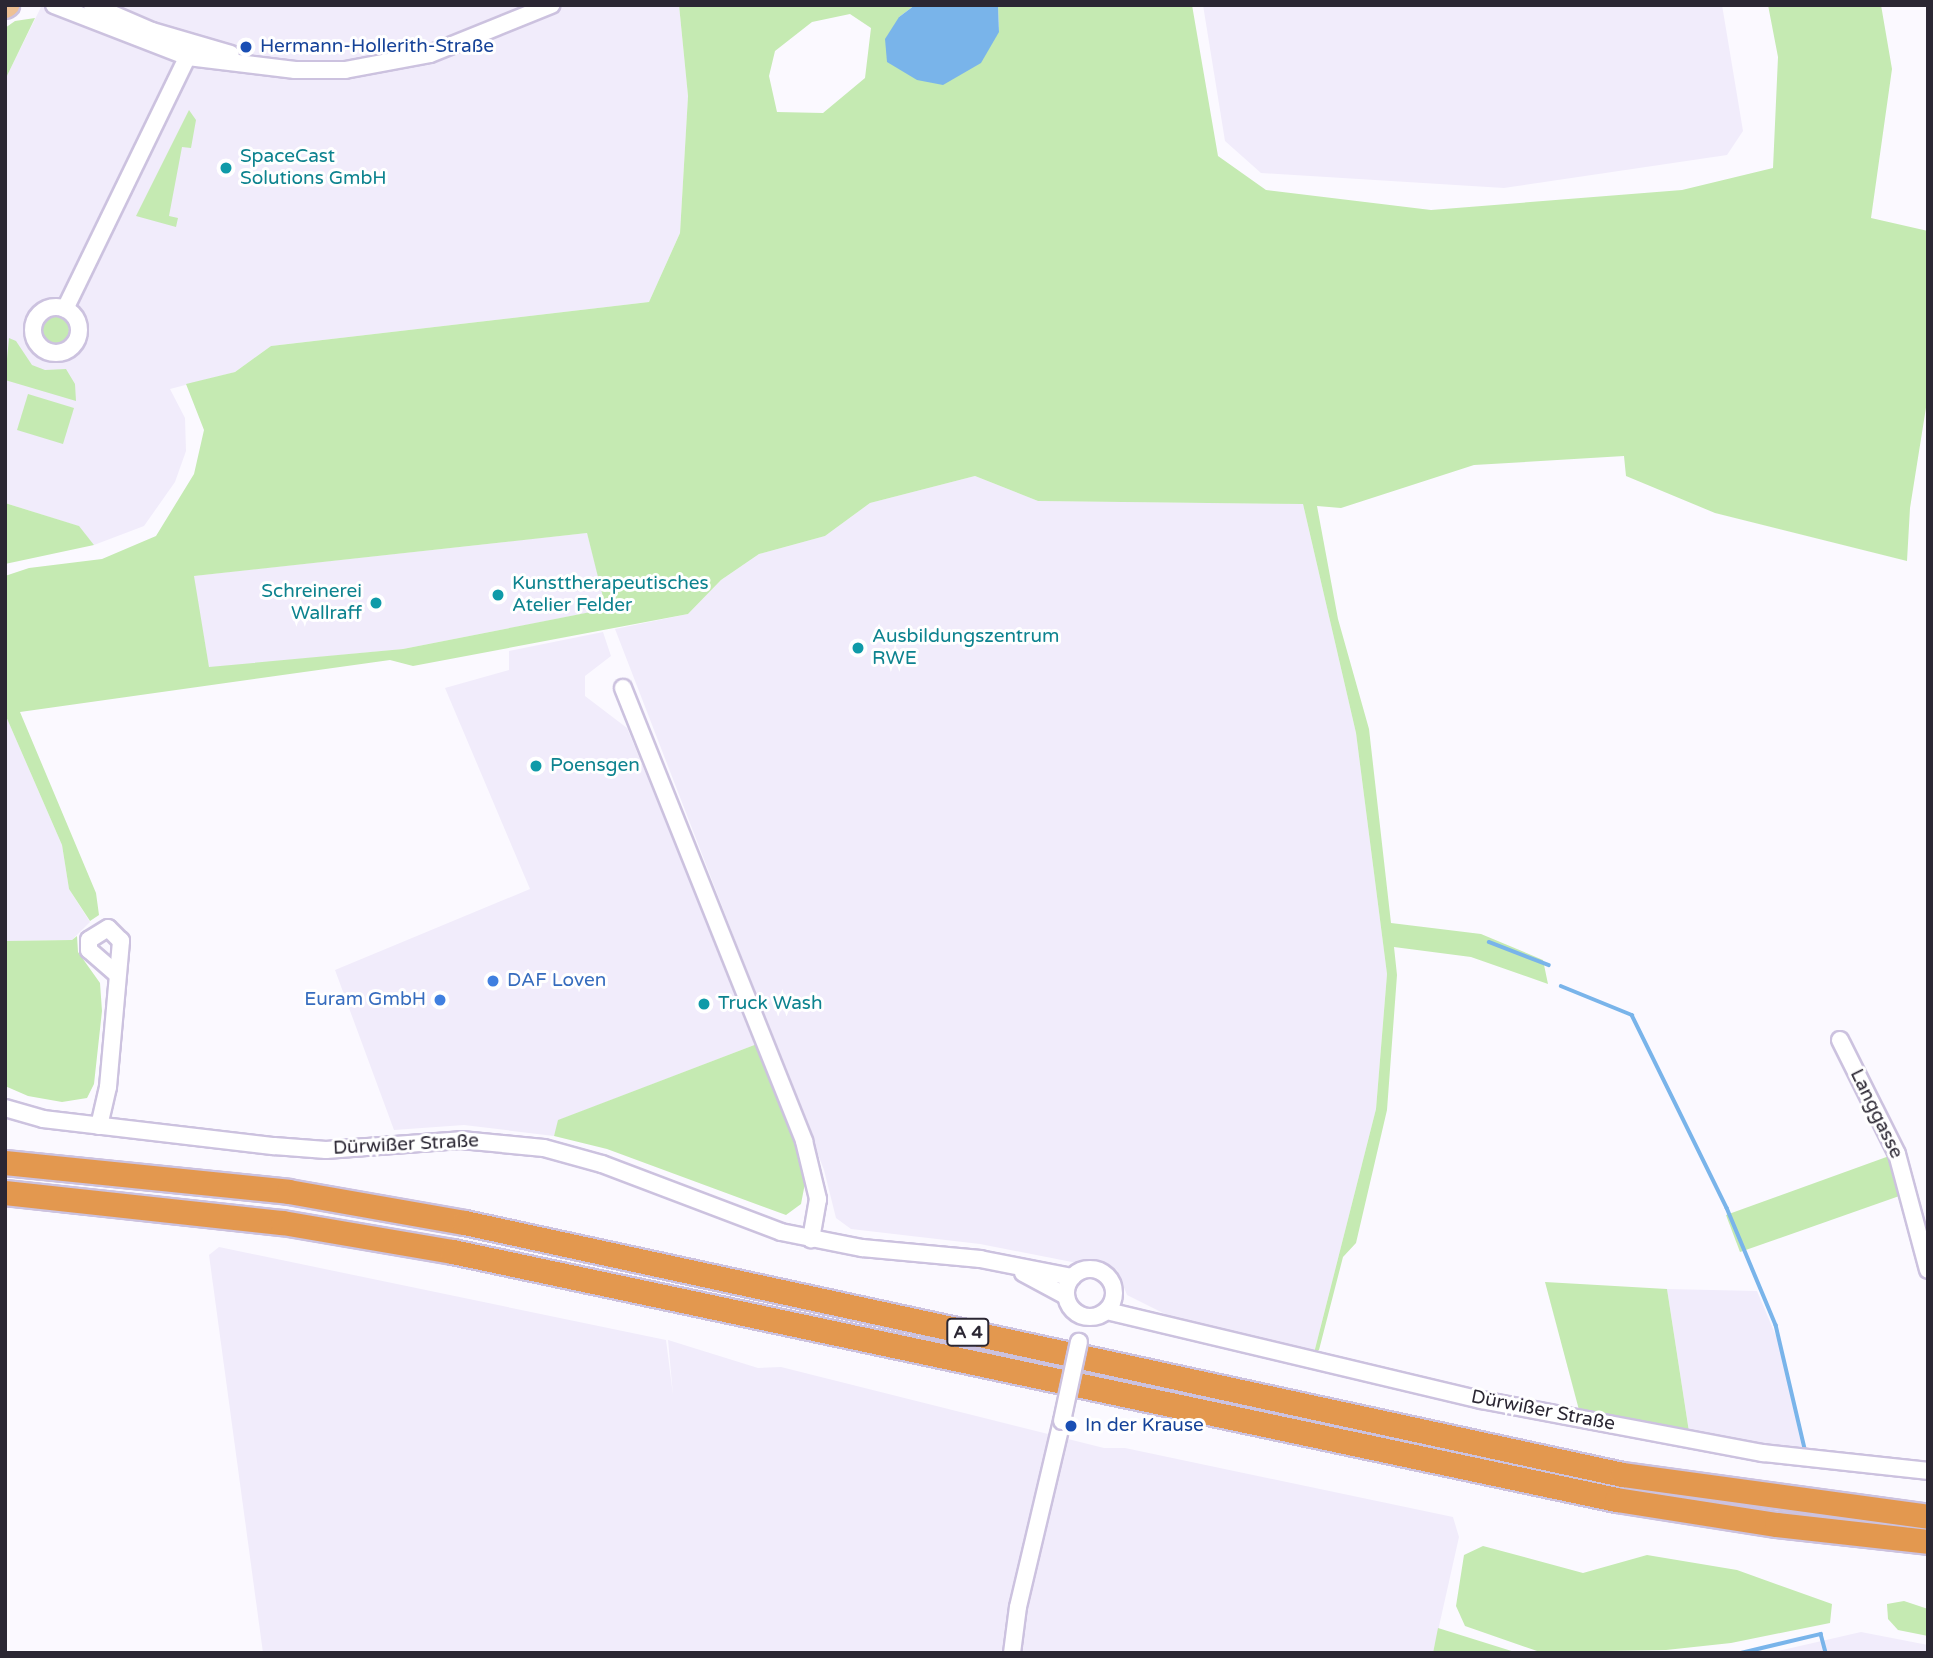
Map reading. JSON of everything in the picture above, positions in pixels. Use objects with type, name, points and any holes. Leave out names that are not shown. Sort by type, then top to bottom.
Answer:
[{"type":"highway","name":"A 4","points":[[5,1163],[289,1192],[466,1223],[1623,1475],[1928,1517]]},
{"type":"highway","name":"A 4","points":[[5,1193],[283,1223],[453,1252],[1617,1500],[1777,1525],[1928,1542]]},
{"type":"street","points":[[54,5],[191,51],[295,70],[345,70],[430,54],[551,5]]},
{"type":"street","points":[[92,5],[191,51],[270,60],[344,60],[429,44],[528,5]]},
{"type":"street","points":[[65,309],[191,51]]},
{"type":"street","points":[[623,688],[804,1141],[818,1199],[811,1239]]},
{"type":"street","points":[[99,1126],[108,1087],[115,973]]},
{"type":"street","name":"Langgasse","points":[[1840,1040],[1897,1154],[1928,1270]]},
{"type":"street","name":"Dürwißer Straße","points":[[5,1108],[43,1119],[326,1150],[461,1140],[544,1148],[602,1164],[811,1239],[1002,1264],[1072,1277]]},
{"type":"street","name":"Dürwißer Straße","points":[[1002,1264],[1066,1296]]},
{"type":"street","points":[[1012,1653],[1018,1607],[1079,1342],[1093,1314],[1114,1286],[1100,1270],[1080,1270],[1072,1277],[1066,1296],[1093,1314]]},
{"type":"street","name":"Dürwißer Straße","points":[[1093,1314],[1162,1324],[1482,1400],[1763,1453],[1928,1471]]},
{"type":"shaded area","points":[[42,5],[679,5],[688,96],[680,233],[649,302],[271,346],[235,372],[170,389],[185,418],[186,451],[175,482],[144,526],[94,545],[78,526],[5,503],[5,80]]},
{"type":"shaded area","points":[[1203,5],[1722,5],[1743,131],[1727,155],[1504,188],[1261,173],[1225,141]]},
{"type":"shaded area","points":[[975,476],[1038,501],[1303,504],[1356,733],[1387,974],[1376,1109],[1314,1353],[1167,1315],[1127,1295],[1117,1270],[1104,1263],[1077,1263],[980,1244],[851,1229],[836,1218],[824,1170],[615,629],[688,614],[721,580],[759,554],[825,536],[870,503]]},
{"type":"shaded area","points":[[587,533],[607,609],[403,649],[209,668],[193,576]]},
{"type":"shaded area","points":[[603,632],[611,656],[585,676],[585,696],[627,728],[757,1044],[559,1120],[554,1136],[464,1125],[394,1130],[335,970],[530,889],[445,688],[509,670],[509,651]]},
{"type":"shaded area","points":[[5,714],[62,845],[69,889],[90,922],[72,940],[5,941]]},
{"type":"shaded area","points":[[219,1247],[666,1340],[673,1395],[668,1340],[758,1368],[781,1367],[1104,1448],[1125,1448],[1453,1517],[1459,1537],[1433,1653],[263,1653],[209,1255]]},
{"type":"shaded area","points":[[1667,1289],[1757,1291],[1779,1343],[1803,1452],[1689,1432]]},
{"type":"shaded area","points":[[1861,1632],[1928,1645],[1928,1653],[1769,1653]]},
{"type":"green space","points":[[679,5],[915,5],[899,17],[999,32],[998,5],[1192,5],[1218,156],[1266,190],[1431,210],[1682,190],[1773,168],[1778,57],[1768,5],[1881,5],[1892,69],[1871,218],[1928,231],[1928,395],[1910,508],[1907,561],[1715,513],[1626,476],[1624,456],[1474,465],[1341,508],[1317,506],[1338,619],[1369,729],[1391,923],[1481,934],[1543,960],[1548,984],[1471,957],[1394,947],[1397,975],[1387,1110],[1356,1243],[1343,1257],[1319,1350],[1314,1353],[1376,1109],[1387,974],[1356,733],[1303,504],[1038,501],[975,476],[870,503],[825,536],[759,554],[721,580],[688,614],[413,666],[390,660],[20,712],[96,893],[99,915],[90,921],[69,889],[62,845],[5,714],[5,576],[29,568],[102,559],[156,536],[194,474],[204,430],[186,384],[235,372],[271,346],[649,302],[680,233],[688,96]],"holes":[[[850,14],[871,28],[865,78],[823,113],[777,112],[769,76],[775,51],[812,22]],[[587,533],[606,609],[403,649],[209,667],[194,576]]]},
{"type":"green space","points":[[35,18],[5,80],[5,28],[15,21]]},
{"type":"green space","points":[[189,110],[196,120],[191,148],[182,147],[169,216],[178,218],[176,227],[136,216]]},
{"type":"green space","points":[[55,316],[65,320],[69,330],[65,340],[55,344],[45,340],[41,330],[45,320]]},
{"type":"green space","points":[[9,338],[16,341],[32,365],[45,370],[66,369],[75,384],[76,401],[5,380]]},
{"type":"green space","points":[[28,394],[74,408],[63,444],[17,430]]},
{"type":"green space","points":[[5,503],[79,526],[94,545],[5,564]]},
{"type":"green space","points":[[77,936],[78,952],[100,983],[102,1011],[94,1084],[87,1098],[62,1102],[28,1096],[5,1086],[5,941],[72,940]]},
{"type":"green space","points":[[757,1044],[798,1142],[806,1178],[801,1204],[786,1215],[607,1149],[554,1136],[558,1120]]},
{"type":"green space","points":[[1892,1155],[1905,1194],[1740,1252],[1726,1215]]},
{"type":"green space","points":[[1545,1282],[1667,1289],[1689,1432],[1579,1410]]},
{"type":"green space","points":[[1483,1546],[1583,1573],[1647,1555],[1737,1570],[1832,1604],[1830,1623],[1731,1643],[1666,1650],[1540,1652],[1465,1626],[1456,1606],[1464,1555]]},
{"type":"green space","points":[[1904,1601],[1928,1609],[1928,1636],[1898,1630],[1888,1619],[1887,1604]]},
{"type":"green space","points":[[1438,1628],[1518,1653],[1433,1653]]},
{"type":"water","points":[[915,5],[998,5],[999,32],[981,63],[943,85],[917,80],[887,62],[885,39],[899,17]]},
{"type":"waterway","points":[[1489,942],[1549,965]]},
{"type":"waterway","points":[[1561,986],[1632,1015],[1727,1208],[1776,1325],[1805,1449]]},
{"type":"waterway","points":[[1741,1653],[1821,1634],[1826,1653]]},
{"type":"place","name":"Hermann-Hollerith-Straße","points":[[246,47]]},
{"type":"place","name":"SpaceCast Solutions GmbH","points":[[226,168]]},
{"type":"place","name":"Kunsttherapeutisches Atelier Felder","points":[[498,595]]},
{"type":"place","name":"Schreinerei Wallraff","points":[[376,603]]},
{"type":"place","name":"Ausbildungszentrum RWE","points":[[858,648]]},
{"type":"place","name":"Poensgen","points":[[536,766]]},
{"type":"place","name":"DAF Loven","points":[[493,981]]},
{"type":"place","name":"Euram GmbH","points":[[440,1000]]},
{"type":"place","name":"Truck Wash","points":[[704,1004]]},
{"type":"place","name":"In der Krause","points":[[1071,1426]]}]
